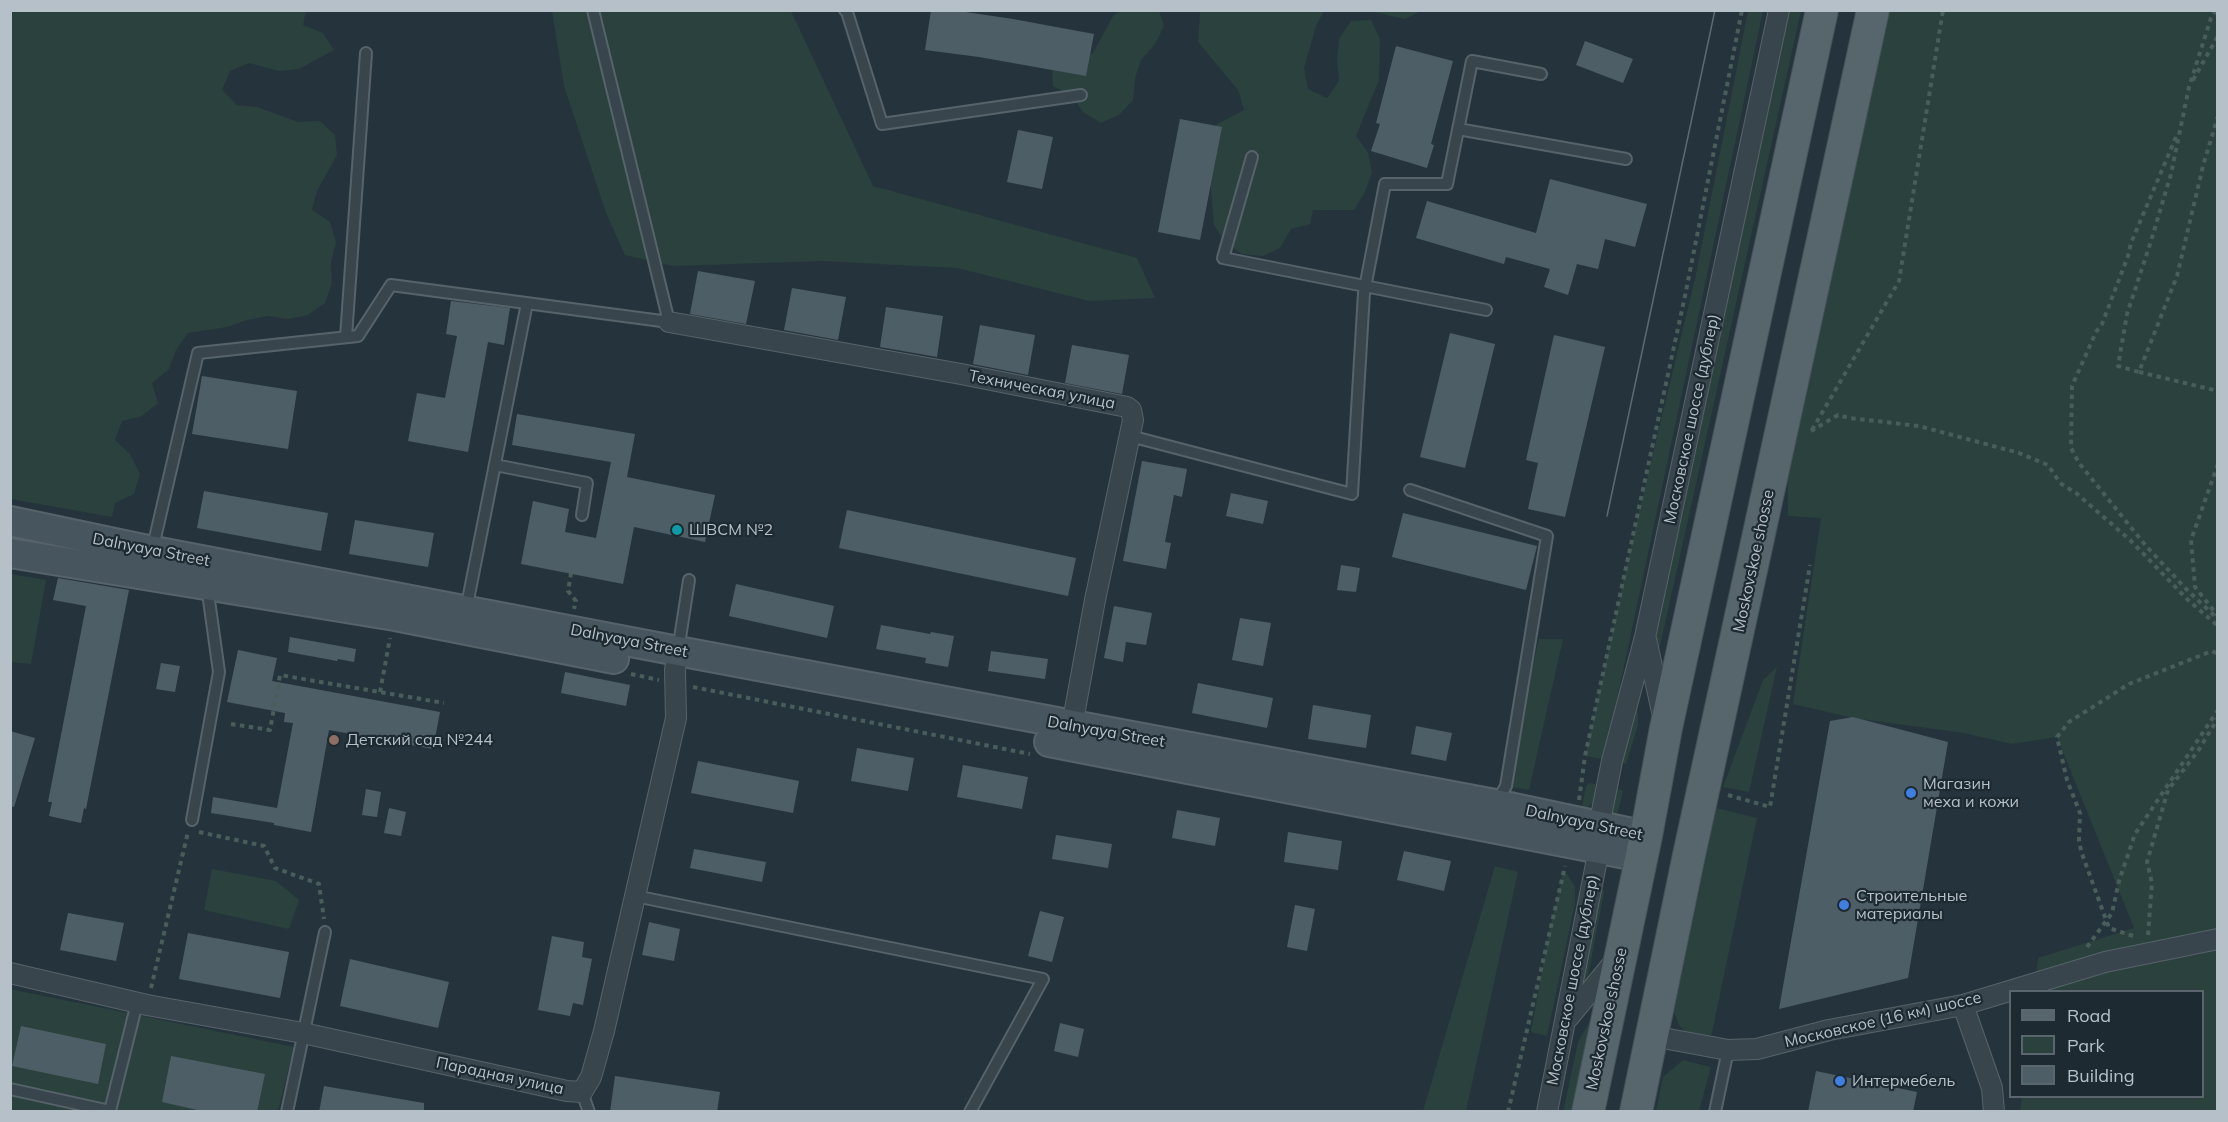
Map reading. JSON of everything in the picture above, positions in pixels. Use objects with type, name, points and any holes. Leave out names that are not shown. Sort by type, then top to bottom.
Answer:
[{"type":"main road","name":"Moskovskoe shosse","points":[[1588,1112],[1644,847],[1666,728],[1822,10]]},
{"type":"main road","name":"Moskovskoe shosse","points":[[1636,1112],[1689,855],[1873,10]]},
{"type":"main road","name":"Dalnyaya Street","points":[[10,521],[466,610],[677,661],[1689,855]]},
{"type":"main road","name":"Dalnyaya Street","points":[[10,553],[1072,726],[1495,804],[1586,835]]},
{"type":"street","name":"Московское шоссе (дублер)","points":[[1547,1112],[1567,1019],[1586,835],[1612,761],[1645,637],[1779,10]]},
{"type":"street","name":"Техническая улица","points":[[669,322],[1127,406],[1133,415],[1130,436],[1095,600],[1072,726]]},
{"type":"street","points":[[1645,637],[1666,728]]},
{"type":"street","name":"Парадная улица","points":[[10,973],[142,1004],[303,1033],[567,1091],[582,1092],[591,1077],[676,718],[677,661]]},
{"type":"street","name":"Московское (16 км) шоссе","points":[[2013,990],[2105,962],[2217,939]]},
{"type":"street","points":[[1567,1019],[1621,954]]},
{"type":"street","name":"Московское (16 км) шоссе","points":[[1652,1036],[1728,1050],[1757,1049],[1829,1030],[1963,1005],[2009,991]]},
{"type":"street","points":[[1963,1005],[1992,1088],[1994,1112]]},
{"type":"lane","points":[[152,550],[198,353],[358,336],[391,285],[669,322],[593,10]]},
{"type":"lane","points":[[844,10],[847,12],[882,124],[1081,95]]},
{"type":"lane","points":[[346,337],[366,52]]},
{"type":"lane","points":[[1130,436],[1352,494],[1365,286],[1385,184],[1447,184],[1472,61],[1541,74]]},
{"type":"lane","points":[[1458,129],[1626,159]]},
{"type":"lane","points":[[1252,157],[1223,258],[1486,310]]},
{"type":"lane","points":[[466,610],[527,303]]},
{"type":"lane","points":[[495,465],[587,483],[582,515]]},
{"type":"lane","points":[[1410,490],[1547,536],[1506,786],[1495,804]]},
{"type":"lane","points":[[677,661],[689,580]]},
{"type":"lane","points":[[192,820],[219,672],[208,594],[209,585]]},
{"type":"lane","points":[[635,896],[1043,980],[970,1112]]},
{"type":"lane","points":[[287,1112],[326,932]]},
{"type":"lane","points":[[10,1089],[110,1111],[142,1004]]},
{"type":"lane","points":[[1715,1112],[1728,1050]]},
{"type":"lane","points":[[582,1092],[589,1112]]},
{"type":"path","points":[[1508,1112],[1586,835],[1585,756],[1685,296],[1742,10]]},
{"type":"path","points":[[1943,10],[1899,281],[1811,430],[1838,415],[1919,426],[2019,453],[2048,465],[2060,483],[2076,493],[2130,540],[2188,600],[2217,626]]},
{"type":"path","points":[[2216,10],[2211,18],[2189,87],[2164,196],[2127,314],[2118,366],[2217,391]]},
{"type":"path","points":[[2189,87],[2217,36]]},
{"type":"path","points":[[2139,372],[2177,276],[2217,116]]},
{"type":"path","points":[[2180,129],[2131,243],[2102,324],[2096,332],[2072,386],[2070,448],[2079,463],[2146,546],[2189,592],[2217,617]]},
{"type":"path","points":[[2217,464],[2191,540],[2195,587],[2217,617]]},
{"type":"path","points":[[1728,795],[1770,807],[1810,565]]},
{"type":"path","points":[[571,573],[568,591],[576,601],[573,617]]},
{"type":"path","points":[[380,693],[392,629]]},
{"type":"path","points":[[2136,937],[2109,928],[2106,922],[2081,851],[2079,813],[2067,780],[2057,737],[2069,722],[2129,684],[2212,651],[2217,654]]},
{"type":"path","points":[[231,724],[270,730],[280,675],[444,704]]},
{"type":"path","points":[[2106,922],[2112,913],[2119,881],[2135,834],[2217,710]]},
{"type":"path","points":[[2146,940],[2152,883],[2147,862],[2168,790],[2198,751],[2217,718]]},
{"type":"path","points":[[192,820],[197,832],[264,846],[275,868],[319,884],[326,932]]},
{"type":"path","points":[[142,1004],[192,820]]},
{"type":"green space","points":[[10,11],[306,11],[303,25],[323,33],[334,50],[299,69],[279,71],[249,63],[230,71],[222,90],[237,105],[257,107],[298,122],[320,121],[335,135],[337,155],[317,191],[312,210],[330,222],[336,242],[331,263],[332,283],[325,303],[308,315],[288,319],[268,316],[227,327],[188,333],[176,350],[169,369],[152,383],[158,403],[142,416],[122,421],[115,440],[130,454],[140,474],[134,494],[115,503],[112,517],[11,499]]},
{"type":"green space","points":[[552,11],[791,11],[873,186],[1137,258],[1155,298],[1089,301],[957,268],[822,261],[674,266],[625,255],[606,213],[564,86]]},
{"type":"green space","points":[[1119,11],[1159,11],[1164,26],[1155,44],[1141,60],[1135,78],[1133,100],[1119,115],[1101,123],[1083,112],[1071,95],[1053,86],[1052,65],[1093,53],[1113,16]]},
{"type":"green space","points":[[1200,11],[1324,11],[1316,26],[1304,68],[1308,89],[1327,98],[1339,81],[1337,60],[1339,39],[1351,21],[1371,20],[1380,39],[1379,80],[1356,136],[1368,152],[1372,172],[1365,192],[1354,210],[1313,210],[1310,224],[1291,229],[1280,248],[1263,256],[1242,254],[1225,242],[1214,225],[1206,130],[1244,110],[1238,90],[1198,42]]},
{"type":"green space","points":[[1370,11],[1421,11],[1405,19]]},
{"type":"green space","points":[[1748,11],[1763,11],[1608,742],[1602,759],[1585,756],[1633,537],[1695,279]]},
{"type":"green space","points":[[1786,11],[1801,11],[1658,655],[1654,634]]},
{"type":"green space","points":[[1873,11],[2217,11],[2217,1111],[2020,1111],[2022,1098],[2204,1098],[2204,990],[2034,990],[2038,958],[2134,928],[2057,737],[2012,744],[1964,733],[1853,718],[1793,704],[1821,518],[1788,516],[1787,412]]},
{"type":"green space","points":[[10,574],[46,580],[31,664],[11,662]]},
{"type":"green space","points":[[1539,639],[1563,639],[1529,790],[1506,786]]},
{"type":"green space","points":[[1777,667],[1749,792],[1723,787],[1763,680]]},
{"type":"green space","points":[[1635,698],[1638,725],[1626,764],[1620,762]]},
{"type":"green space","points":[[1589,783],[1599,785],[1593,803],[1581,812],[1586,786]]},
{"type":"green space","points":[[1616,788],[1623,791],[1618,812],[1607,820]]},
{"type":"green space","points":[[1716,808],[1757,818],[1711,1037],[1691,1038],[1679,1025],[1674,1012]]},
{"type":"green space","points":[[1495,866],[1518,872],[1466,1111],[1423,1111]]},
{"type":"green space","points":[[212,869],[276,881],[299,900],[289,929],[204,910]]},
{"type":"green space","points":[[1564,870],[1575,886],[1575,903],[1547,1036],[1531,1032],[1549,932]]},
{"type":"green space","points":[[1599,877],[1604,892],[1588,976],[1572,993]]},
{"type":"green space","points":[[10,989],[294,1047],[278,1111],[11,1111]]},
{"type":"green space","points":[[1593,1015],[1573,1111],[1563,1112],[1578,1042]]},
{"type":"green space","points":[[1683,1060],[1711,1067],[1699,1111],[1656,1111],[1663,1077]]},
{"type":"building","points":[[931,10],[952,10],[1094,34],[1086,76],[925,50]]},
{"type":"building","points":[[1585,41],[1633,59],[1623,83],[1576,65]]},
{"type":"building","points":[[1396,46],[1453,61],[1427,168],[1371,151],[1380,124],[1376,123]]},
{"type":"building","points":[[1180,119],[1222,127],[1200,240],[1158,232]]},
{"type":"building","points":[[1018,130],[1053,137],[1042,189],[1007,182]]},
{"type":"building","points":[[1550,179],[1647,204],[1635,247],[1605,239],[1598,269],[1577,264],[1568,295],[1544,287],[1550,269],[1506,257],[1504,264],[1416,238],[1427,201],[1536,233]]},
{"type":"building","points":[[698,271],[755,281],[746,324],[690,314]]},
{"type":"building","points":[[792,288],[846,297],[838,340],[784,330]]},
{"type":"building","points":[[451,301],[510,308],[504,345],[488,342],[468,452],[408,441],[417,393],[445,398],[457,336],[446,334]]},
{"type":"building","points":[[886,307],[943,316],[937,357],[880,347]]},
{"type":"building","points":[[980,325],[1035,335],[1028,375],[973,364]]},
{"type":"building","points":[[1450,333],[1495,344],[1465,468],[1420,457]]},
{"type":"building","points":[[1554,335],[1605,347],[1565,517],[1528,509],[1538,463],[1526,460]]},
{"type":"building","points":[[1072,345],[1129,355],[1122,394],[1065,383]]},
{"type":"building","points":[[202,376],[297,391],[288,449],[192,434]]},
{"type":"building","name":"ШВСМ №2","points":[[517,414],[635,434],[627,477],[715,495],[705,542],[634,527],[623,584],[521,564],[533,501],[569,509],[565,532],[596,538],[611,462],[512,445]]},
{"type":"building","points":[[1142,461],[1187,469],[1182,497],[1174,495],[1165,542],[1171,543],[1166,569],[1123,561]]},
{"type":"building","points":[[204,491],[328,513],[321,551],[197,528]]},
{"type":"building","points":[[1231,493],[1268,501],[1263,524],[1226,516]]},
{"type":"building","points":[[847,510],[1076,558],[1068,596],[839,548]]},
{"type":"building","points":[[1403,513],[1537,546],[1526,590],[1392,557]]},
{"type":"building","points":[[355,520],[434,533],[428,567],[349,554]]},
{"type":"building","points":[[1341,565],[1360,568],[1356,592],[1337,590]]},
{"type":"building","points":[[58,578],[129,590],[86,809],[84,808],[81,823],[49,816],[52,802],[48,802],[86,606],[53,600]]},
{"type":"building","points":[[736,584],[834,606],[827,638],[729,616]]},
{"type":"building","points":[[1114,606],[1152,613],[1146,645],[1126,642],[1123,662],[1104,658]]},
{"type":"building","points":[[1240,618],[1271,623],[1263,666],[1232,660]]},
{"type":"building","points":[[881,625],[954,636],[948,667],[925,663],[926,658],[876,649]]},
{"type":"building","points":[[290,637],[356,649],[354,662],[288,652]]},
{"type":"building","points":[[238,650],[277,658],[272,681],[440,712],[433,749],[329,730],[311,832],[274,825],[274,823],[211,813],[213,797],[277,808],[293,723],[284,722],[285,713],[227,702]]},
{"type":"building","points":[[991,651],[1048,659],[1045,679],[988,671]]},
{"type":"building","points":[[161,663],[180,666],[175,692],[156,689]]},
{"type":"building","points":[[565,672],[630,685],[626,706],[561,693]]},
{"type":"building","points":[[1198,683],[1273,698],[1267,728],[1192,713]]},
{"type":"building","points":[[1313,705],[1371,715],[1366,748],[1308,739]]},
{"type":"building","points":[[1853,717],[1948,742],[1908,978],[1779,1009],[1830,721]]},
{"type":"building","points":[[1416,726],[1452,733],[1446,761],[1411,754]]},
{"type":"building","points":[[10,731],[35,738],[14,807],[10,806]]},
{"type":"building","points":[[857,748],[914,758],[908,791],[851,781]]},
{"type":"building","points":[[698,761],[799,781],[793,813],[691,793]]},
{"type":"building","points":[[963,765],[1028,777],[1022,809],[957,797]]},
{"type":"building","points":[[366,789],[381,792],[377,817],[362,815]]},
{"type":"building","points":[[389,808],[406,812],[401,836],[384,833]]},
{"type":"building","points":[[1177,810],[1220,818],[1215,846],[1172,838]]},
{"type":"building","points":[[1288,832],[1342,841],[1338,870],[1284,862]]},
{"type":"building","points":[[1056,835],[1112,844],[1108,868],[1052,859]]},
{"type":"building","points":[[694,849],[766,862],[762,882],[690,868]]},
{"type":"building","points":[[1404,851],[1451,861],[1444,891],[1397,880]]},
{"type":"building","points":[[1295,905],[1315,909],[1307,951],[1287,947]]},
{"type":"building","points":[[1040,911],[1064,917],[1052,962],[1028,956]]},
{"type":"building","points":[[68,913],[124,923],[116,961],[60,950]]},
{"type":"building","points":[[649,922],[680,929],[674,961],[642,955]]},
{"type":"building","points":[[188,933],[289,952],[280,998],[179,979]]},
{"type":"building","points":[[552,936],[584,942],[582,957],[592,959],[583,1005],[573,1003],[570,1016],[538,1010]]},
{"type":"building","points":[[350,959],[449,982],[438,1028],[340,1006]]},
{"type":"building","points":[[1060,1023],[1084,1029],[1078,1057],[1054,1051]]},
{"type":"building","points":[[21,1026],[106,1044],[98,1084],[12,1066]]},
{"type":"building","points":[[171,1056],[265,1074],[257,1112],[206,1112],[162,1102]]},
{"type":"building","name":"Интермебель","points":[[1816,1071],[1917,1092],[1913,1112],[1808,1112]]},
{"type":"building","points":[[615,1076],[720,1092],[717,1112],[610,1112]]},
{"type":"building","points":[[324,1086],[424,1103],[424,1112],[319,1112]]},
{"type":"tram line","points":[[1607,516],[1715,10]]},
{"type":"place","name":"ШВСМ №2","points":[[677,530]]},
{"type":"place","name":"Детский сад №244","points":[[334,740]]},
{"type":"place","name":"Магазин меха и кожи","points":[[1911,793]]},
{"type":"place","name":"Строительные материалы","points":[[1844,905]]},
{"type":"place","name":"Интермебель","points":[[1840,1081]]}]
